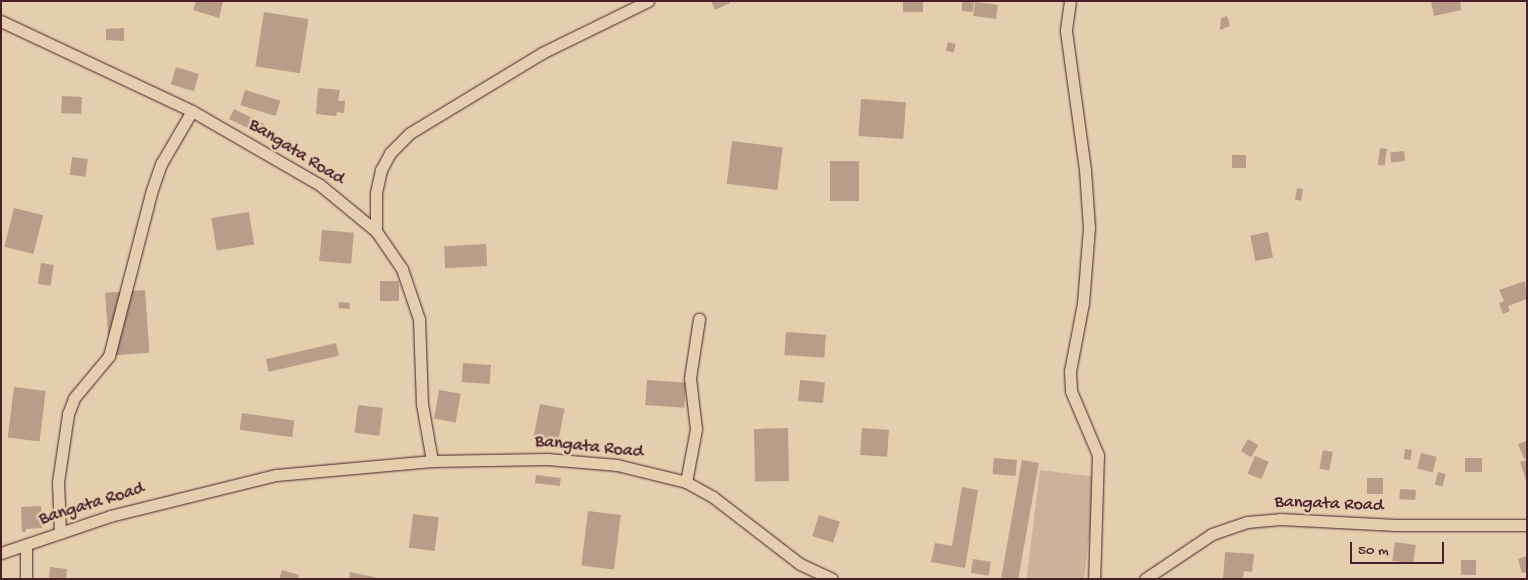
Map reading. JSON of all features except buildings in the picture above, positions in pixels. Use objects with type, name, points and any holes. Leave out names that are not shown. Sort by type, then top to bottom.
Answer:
[{"type":"street","points":[[376,231],[376,193],[381,170],[390,153],[410,133],[542,53],[648,1]]},
{"type":"street","points":[[1070,1],[1066,31],[1085,170],[1089,227],[1083,303],[1070,371],[1071,391],[1098,455],[1094,579]]},
{"type":"street","name":"Bangata Road","points":[[1,22],[192,110],[320,185],[376,231],[402,269],[419,319],[423,412],[432,461]]},
{"type":"street","points":[[60,533],[58,482],[68,414],[74,398],[109,356],[152,190],[161,164],[192,110]]},
{"type":"street","points":[[686,482],[696,429],[690,378],[699,319]]},
{"type":"street","name":"Bangata Road","points":[[1,553],[110,516],[276,475],[432,461],[547,459],[608,464],[686,482],[713,497],[800,564],[827,578]]},
{"type":"street","name":"Bangata Road","points":[[1145,579],[1212,534],[1247,522],[1280,519],[1396,525],[1527,525]]},
{"type":"street","points":[[26,545],[26,579]]},
{"type":"shaded area","points":[[1040,470],[1097,477],[1084,579],[1027,579]]}]
